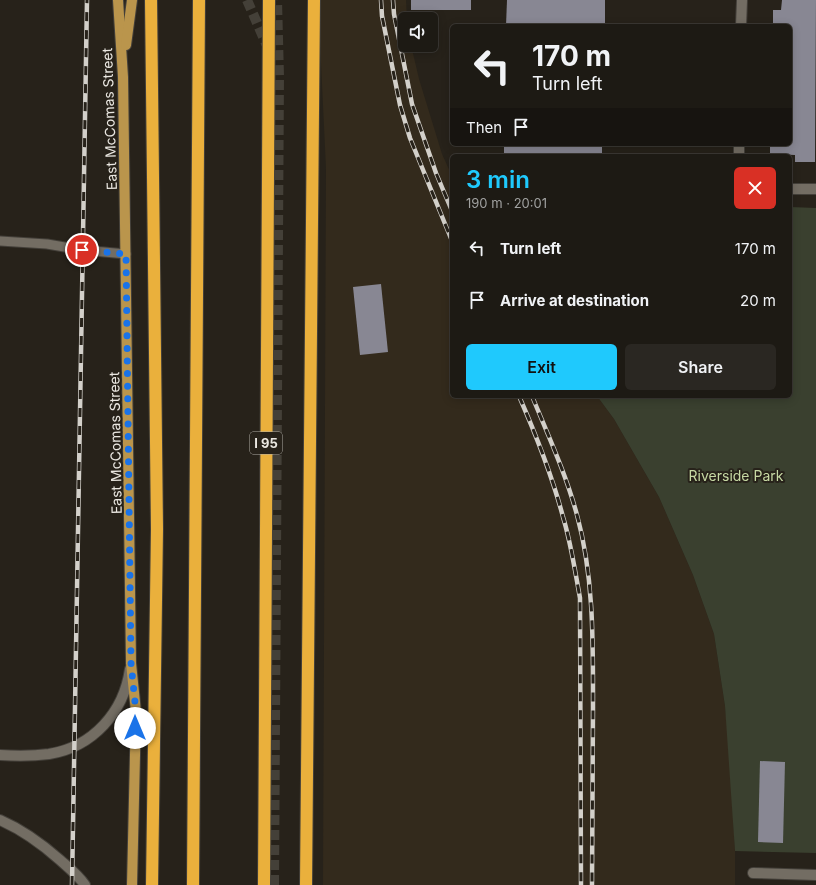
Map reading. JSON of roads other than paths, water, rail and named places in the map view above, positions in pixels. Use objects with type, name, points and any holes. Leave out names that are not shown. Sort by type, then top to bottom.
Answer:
[{"type":"highway","points":[[151,0],[157,536],[152,885]]},
{"type":"highway","points":[[193,885],[199,0]]},
{"type":"highway","name":"I 95","points":[[264,885],[269,0]]},
{"type":"highway","points":[[306,885],[314,0]]},
{"type":"main road","name":"East McComas Street","points":[[118,0],[123,77],[131,663],[136,712],[132,885]]},
{"type":"main road","points":[[123,77],[132,0]]},
{"type":"street","points":[[741,24],[742,0]]},
{"type":"street","points":[[792,189],[816,189]]},
{"type":"street","points":[[0,755],[25,756],[50,754],[75,746],[95,734],[108,721],[119,705],[129,678],[131,663]]},
{"type":"street","points":[[0,820],[12,825],[46,847],[72,870],[85,885]]},
{"type":"street","points":[[753,873],[816,875]]},
{"type":"lane","points":[[0,241],[47,244],[82,250],[126,254]]},
{"type":"tunnel","points":[[247,0],[268,48]]},
{"type":"tunnel","points":[[274,885],[279,76],[277,0]]},
{"type":"railway","points":[[72,885],[87,0]]},
{"type":"railway","points":[[381,0],[382,16],[400,105],[410,138],[450,236]]},
{"type":"railway","points":[[393,0],[394,14],[412,104],[436,173],[450,206]]},
{"type":"railway","points":[[520,398],[532,425],[559,501],[571,547],[580,598],[581,885]]},
{"type":"railway","points":[[533,398],[573,500],[583,538],[590,586],[593,658],[592,885]]},
{"type":"park label","name":"Riverside Park","points":[[736,475]]}]
